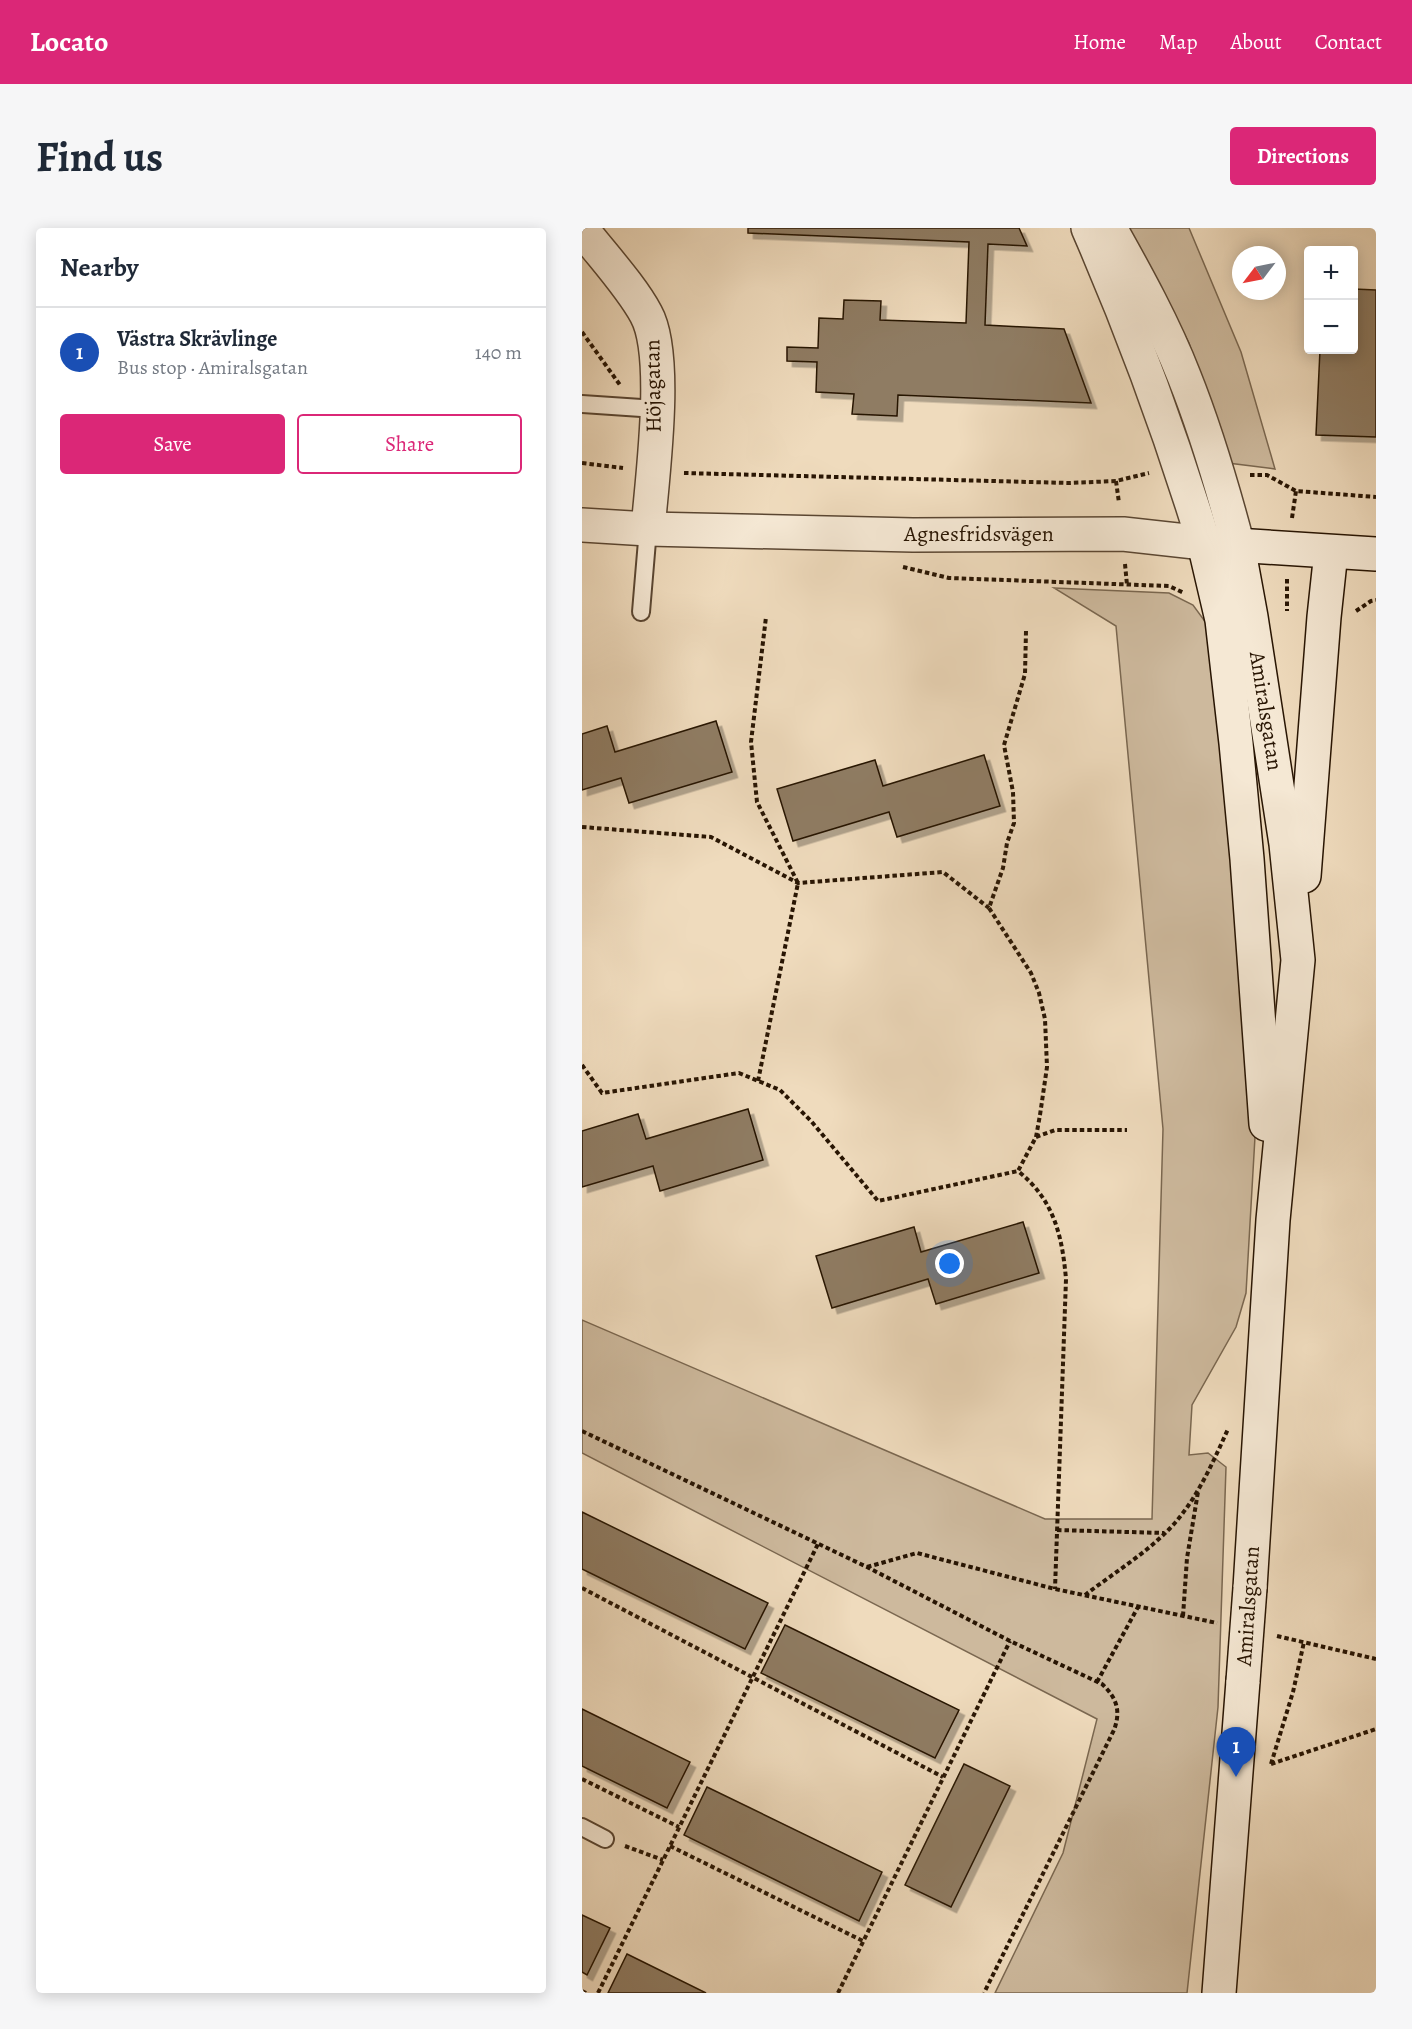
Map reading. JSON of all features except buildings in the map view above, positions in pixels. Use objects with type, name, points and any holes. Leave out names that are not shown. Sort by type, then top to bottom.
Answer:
[{"type":"main road","name":"Amiralsgatan","points":[[1088,228],[1120,303],[1183,473],[1204,543],[1222,620],[1248,859],[1273,1220]]},
{"type":"main road","name":"Amiralsgatan","points":[[1110,228],[1138,278],[1184,374],[1219,475],[1238,546],[1286,844],[1298,960],[1273,1220],[1244,1681],[1219,1993]]},
{"type":"main road","name":"Höjagatan","points":[[582,229],[646,314],[655,338],[657,367],[641,408],[652,472],[648,529]]},
{"type":"main road","name":"Agnesfridsvägen","points":[[582,525],[648,529],[913,535],[1123,534],[1238,546],[1376,554]]},
{"type":"main road","points":[[1298,960],[1331,552]]},
{"type":"lane","points":[[582,404],[641,408]]},
{"type":"lane","points":[[641,612],[648,529]]},
{"type":"lane","points":[[582,1827],[605,1839]]},
{"type":"path","points":[[582,332],[621,386],[641,408]]},
{"type":"path","points":[[582,463],[652,472],[1070,483],[1116,481],[1150,472],[1183,473]]},
{"type":"path","points":[[1219,475],[1267,474],[1296,491],[1376,496]]},
{"type":"path","points":[[896,565],[949,578],[1127,585]]},
{"type":"path","points":[[758,1081],[798,883],[757,802],[751,742],[766,617]]},
{"type":"path","points":[[989,908],[1003,868],[1007,843],[1014,823],[1013,792],[1004,745],[1025,674],[1026,631]]},
{"type":"path","points":[[582,827],[711,837],[798,883],[944,872],[989,908],[1031,973],[1039,993],[1045,1018],[1047,1067],[1036,1137],[1018,1171]]},
{"type":"path","points":[[582,1065],[602,1093],[739,1074],[780,1090],[811,1121],[878,1201],[1018,1171]]},
{"type":"path","points":[[1036,1137],[1055,1130],[1127,1130]]},
{"type":"path","points":[[1018,1171],[1032,1182],[1043,1196],[1063,1247],[1066,1279],[1055,1589]]},
{"type":"path","points":[[1084,1595],[1164,1533],[1178,1519],[1198,1489],[1230,1426]]},
{"type":"path","points":[[582,1431],[867,1567],[1010,1641],[1097,1682],[1111,1692],[1115,1698],[1118,1720],[984,1993]]},
{"type":"path","points":[[1183,1616],[1186,1558],[1198,1489]]},
{"type":"path","points":[[1057,1530],[1164,1533]]},
{"type":"path","points":[[598,1993],[818,1544]]},
{"type":"path","points":[[867,1567],[917,1553],[1055,1589],[1226,1625]]},
{"type":"path","points":[[582,1588],[944,1777]]},
{"type":"path","points":[[1097,1682],[1138,1606]]},
{"type":"path","points":[[1268,1634],[1376,1659]]},
{"type":"path","points":[[838,1993],[1010,1641]]},
{"type":"path","points":[[1271,1764],[1293,1692],[1304,1642]]},
{"type":"path","points":[[1262,1768],[1376,1729]]},
{"type":"path","points":[[582,1779],[680,1827]]},
{"type":"path","points":[[605,1839],[663,1860]]},
{"type":"path","points":[[670,1846],[863,1941]]},
{"type":"path","points":[[582,1991],[586,1993]]},
{"type":"shaded area","points":[[1129,228],[1189,228],[1241,352],[1275,469],[1228,463],[1189,343]]},
{"type":"shaded area","points":[[1054,588],[1169,593],[1193,605],[1212,631],[1257,1102],[1246,1293],[1236,1327],[1192,1405],[1189,1455],[1208,1453],[1226,1467],[1218,1707],[1187,1993],[995,1993],[1063,1853],[1097,1719],[582,1453],[582,1320],[1045,1519],[1152,1519],[1163,1129],[1116,626]]},
{"type":"place","name":"Västra Skrävlinge","points":[[1236,1777]]}]
